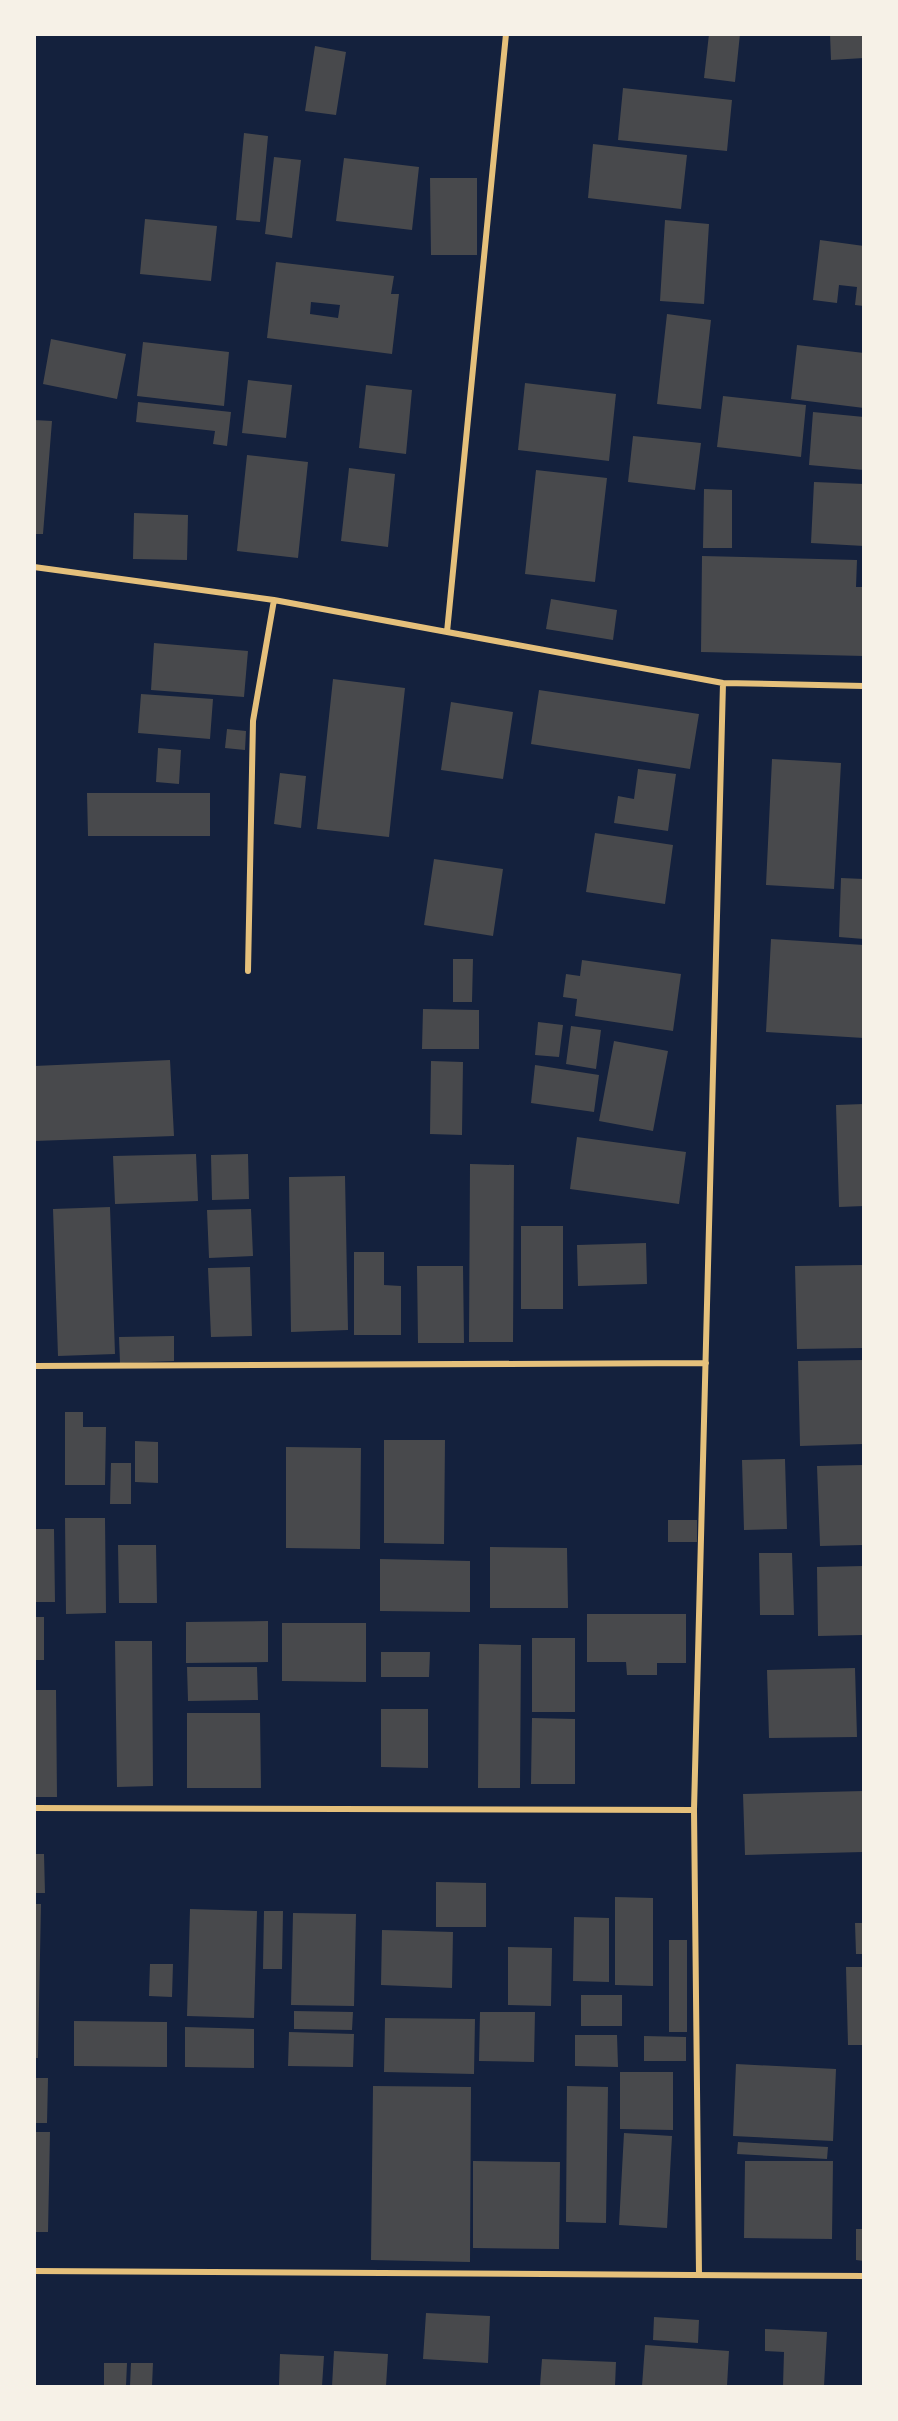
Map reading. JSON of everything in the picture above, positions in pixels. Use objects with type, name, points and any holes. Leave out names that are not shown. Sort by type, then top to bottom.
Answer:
[{"type":"street","points":[[447,632],[506,34]]},
{"type":"street","points":[[34,567],[274,600],[723,683],[864,686]]},
{"type":"street","points":[[248,971],[253,721],[274,600]]},
{"type":"street","points":[[699,2274],[694,1810],[723,683]]},
{"type":"street","points":[[34,1366],[706,1363]]},
{"type":"street","points":[[34,1808],[694,1810]]},
{"type":"street","points":[[34,2271],[864,2276]]},
{"type":"building","points":[[709,34],[740,34],[735,82],[704,78]]},
{"type":"building","points":[[830,34],[864,34],[864,58],[831,60]]},
{"type":"building","points":[[315,46],[346,52],[336,115],[305,111]]},
{"type":"building","points":[[623,88],[732,100],[727,151],[618,140]]},
{"type":"building","points":[[244,133],[268,136],[260,222],[236,220]]},
{"type":"building","points":[[593,144],[687,155],[681,209],[588,198]]},
{"type":"building","points":[[274,157],[301,160],[292,238],[265,234]]},
{"type":"building","points":[[344,158],[419,167],[412,230],[336,221]]},
{"type":"building","points":[[430,178],[477,178],[477,255],[431,255]]},
{"type":"building","points":[[145,219],[217,226],[211,281],[140,274]]},
{"type":"building","points":[[665,220],[709,224],[704,304],[660,301]]},
{"type":"building","points":[[820,240],[864,246],[864,306],[855,305],[857,287],[839,285],[837,303],[813,300]]},
{"type":"building","points":[[276,262],[394,276],[391,294],[399,294],[392,354],[267,338]],"holes":[[[311,302],[340,305],[338,318],[310,314]]]},
{"type":"building","points":[[667,314],[711,320],[701,409],[657,404]]},
{"type":"building","points":[[51,339],[126,354],[117,399],[43,384]]},
{"type":"building","points":[[143,342],[229,352],[224,406],[137,396]]},
{"type":"building","points":[[797,345],[864,353],[864,408],[791,399]]},
{"type":"building","points":[[248,380],[292,385],[286,438],[242,433]]},
{"type":"building","points":[[525,383],[616,394],[609,461],[518,450]]},
{"type":"building","points":[[366,385],[412,390],[406,454],[359,448]]},
{"type":"building","points":[[723,396],[806,405],[801,457],[717,447]]},
{"type":"building","points":[[138,402],[231,412],[227,446],[213,444],[215,431],[136,422]]},
{"type":"building","points":[[813,412],[864,417],[864,470],[809,465]]},
{"type":"building","points":[[34,420],[52,421],[43,534],[34,534]]},
{"type":"building","points":[[633,436],[701,443],[695,490],[628,482]]},
{"type":"building","points":[[247,455],[308,462],[298,558],[237,551]]},
{"type":"building","points":[[349,468],[395,474],[388,547],[341,541]]},
{"type":"building","points":[[536,470],[607,478],[595,582],[525,574]]},
{"type":"building","points":[[814,482],[864,484],[864,546],[811,543]]},
{"type":"building","points":[[704,489],[732,490],[732,548],[703,548]]},
{"type":"building","points":[[134,513],[188,515],[187,560],[133,559]]},
{"type":"building","points":[[702,556],[857,560],[856,587],[864,587],[864,656],[701,652]]},
{"type":"building","points":[[551,599],[617,610],[613,640],[546,629]]},
{"type":"building","points":[[154,643],[248,651],[244,697],[151,690]]},
{"type":"building","points":[[333,679],[405,688],[389,837],[317,829]]},
{"type":"building","points":[[539,690],[699,714],[690,769],[531,744]]},
{"type":"building","points":[[141,694],[213,699],[210,739],[138,733]]},
{"type":"building","points":[[451,702],[513,712],[503,779],[441,770]]},
{"type":"building","points":[[227,729],[246,731],[245,750],[225,748]]},
{"type":"building","points":[[158,748],[181,750],[179,784],[156,782]]},
{"type":"building","points":[[772,759],[841,763],[834,889],[766,885]]},
{"type":"building","points":[[638,769],[676,774],[668,831],[614,823],[618,796],[634,799]]},
{"type":"building","points":[[280,773],[306,776],[301,828],[274,824]]},
{"type":"building","points":[[87,793],[210,793],[210,836],[88,836]]},
{"type":"building","points":[[595,833],[673,845],[665,904],[586,892]]},
{"type":"building","points":[[434,859],[503,869],[493,936],[424,925]]},
{"type":"building","points":[[841,878],[864,879],[864,939],[839,937]]},
{"type":"building","points":[[771,939],[864,945],[864,1038],[766,1032]]},
{"type":"building","points":[[453,959],[473,959],[472,1002],[453,1002]]},
{"type":"building","points":[[582,960],[681,974],[673,1031],[575,1016],[577,999],[563,997],[566,974],[580,976]]},
{"type":"building","points":[[423,1009],[479,1010],[479,1049],[422,1049]]},
{"type":"building","points":[[538,1022],[563,1025],[559,1057],[535,1055]]},
{"type":"building","points":[[571,1026],[601,1030],[596,1069],[566,1064]]},
{"type":"building","points":[[614,1041],[668,1051],[653,1131],[599,1121]]},
{"type":"building","points":[[170,1060],[174,1136],[34,1141],[34,1066]]},
{"type":"building","points":[[431,1061],[463,1062],[462,1135],[430,1134]]},
{"type":"building","points":[[535,1065],[599,1075],[594,1112],[531,1103]]},
{"type":"building","points":[[864,1104],[864,1206],[839,1207],[836,1105]]},
{"type":"building","points":[[577,1137],[686,1152],[679,1204],[570,1189]]},
{"type":"building","points":[[196,1154],[198,1201],[115,1204],[113,1156]]},
{"type":"building","points":[[248,1154],[249,1199],[212,1200],[211,1155]]},
{"type":"building","points":[[470,1164],[514,1165],[513,1342],[469,1342]]},
{"type":"building","points":[[345,1176],[348,1330],[291,1332],[289,1177]]},
{"type":"building","points":[[110,1207],[115,1354],[58,1356],[53,1209]]},
{"type":"building","points":[[251,1209],[253,1256],[209,1258],[207,1210]]},
{"type":"building","points":[[521,1226],[563,1226],[563,1309],[521,1309]]},
{"type":"building","points":[[646,1243],[647,1284],[578,1286],[577,1245]]},
{"type":"building","points":[[354,1252],[384,1252],[384,1285],[401,1286],[401,1335],[354,1335]]},
{"type":"building","points":[[864,1265],[864,1348],[797,1349],[795,1266]]},
{"type":"building","points":[[417,1266],[463,1266],[464,1343],[418,1343]]},
{"type":"building","points":[[250,1267],[252,1336],[211,1337],[208,1268]]},
{"type":"building","points":[[174,1336],[174,1361],[120,1363],[119,1337]]},
{"type":"building","points":[[864,1360],[864,1444],[800,1446],[798,1361]]},
{"type":"building","points":[[65,1412],[83,1412],[83,1427],[106,1427],[105,1485],[65,1485]]},
{"type":"building","points":[[384,1440],[445,1440],[444,1544],[384,1543]]},
{"type":"building","points":[[135,1441],[158,1442],[158,1483],[135,1482]]},
{"type":"building","points":[[286,1447],[361,1448],[360,1549],[286,1548]]},
{"type":"building","points":[[785,1459],[787,1529],[744,1530],[742,1460]]},
{"type":"building","points":[[111,1463],[131,1463],[131,1504],[110,1504]]},
{"type":"building","points":[[864,1465],[864,1545],[820,1546],[817,1466]]},
{"type":"building","points":[[65,1518],[105,1518],[106,1613],[66,1614]]},
{"type":"building","points":[[668,1520],[697,1520],[697,1542],[668,1542]]},
{"type":"building","points":[[34,1529],[54,1529],[55,1602],[34,1602]]},
{"type":"building","points":[[118,1545],[156,1545],[157,1603],[119,1603]]},
{"type":"building","points":[[490,1547],[567,1548],[568,1608],[490,1608]]},
{"type":"building","points":[[759,1553],[792,1553],[794,1615],[760,1615]]},
{"type":"building","points":[[380,1559],[470,1561],[470,1612],[380,1611]]},
{"type":"building","points":[[864,1566],[864,1635],[818,1636],[817,1567]]},
{"type":"building","points":[[587,1614],[686,1614],[686,1663],[657,1663],[657,1675],[627,1675],[626,1662],[587,1662]]},
{"type":"building","points":[[34,1617],[44,1617],[44,1660],[34,1660]]},
{"type":"building","points":[[268,1621],[268,1662],[186,1663],[186,1622]]},
{"type":"building","points":[[282,1623],[366,1623],[366,1682],[282,1681]]},
{"type":"building","points":[[532,1638],[575,1638],[575,1712],[532,1712]]},
{"type":"building","points":[[115,1641],[152,1641],[153,1786],[117,1787]]},
{"type":"building","points":[[479,1644],[521,1645],[520,1788],[478,1788]]},
{"type":"building","points":[[381,1652],[430,1652],[429,1677],[381,1677]]},
{"type":"building","points":[[187,1667],[257,1667],[258,1700],[188,1701]]},
{"type":"building","points":[[855,1668],[857,1737],[769,1738],[767,1670]]},
{"type":"building","points":[[34,1690],[56,1690],[57,1797],[35,1797]]},
{"type":"building","points":[[381,1709],[428,1709],[428,1768],[381,1767]]},
{"type":"building","points":[[187,1713],[260,1713],[261,1788],[187,1788]]},
{"type":"building","points":[[532,1718],[575,1719],[575,1784],[531,1784]]},
{"type":"building","points":[[864,1791],[864,1852],[745,1855],[743,1794]]},
{"type":"building","points":[[34,1854],[44,1854],[45,1893],[34,1893]]},
{"type":"building","points":[[436,1882],[486,1883],[486,1927],[436,1927]]},
{"type":"building","points":[[615,1897],[653,1898],[653,1986],[615,1985]]},
{"type":"building","points":[[34,1904],[41,1904],[38,2058],[34,2058]]},
{"type":"building","points":[[190,1909],[257,1911],[254,2018],[187,2016]]},
{"type":"building","points":[[264,1911],[283,1911],[282,1969],[263,1969]]},
{"type":"building","points":[[293,1913],[356,1914],[354,2006],[291,2005]]},
{"type":"building","points":[[574,1917],[609,1918],[609,1982],[573,1981]]},
{"type":"building","points":[[855,1923],[864,1923],[864,1954],[856,1954]]},
{"type":"building","points":[[382,1930],[453,1932],[452,1988],[381,1985]]},
{"type":"building","points":[[669,1940],[687,1940],[687,2032],[669,2032]]},
{"type":"building","points":[[508,1947],[552,1948],[551,2006],[508,2005]]},
{"type":"building","points":[[150,1964],[173,1964],[172,1997],[149,1996]]},
{"type":"building","points":[[846,1967],[864,1967],[864,2045],[848,2045]]},
{"type":"building","points":[[581,1995],[622,1995],[622,2026],[581,2026]]},
{"type":"building","points":[[294,2011],[353,2012],[352,2030],[294,2029]]},
{"type":"building","points":[[480,2012],[535,2012],[534,2062],[479,2061]]},
{"type":"building","points":[[385,2018],[475,2019],[474,2074],[384,2072]]},
{"type":"building","points":[[74,2021],[167,2022],[167,2067],[74,2066]]},
{"type":"building","points":[[185,2027],[254,2029],[254,2068],[185,2067]]},
{"type":"building","points":[[289,2032],[354,2034],[353,2067],[288,2066]]},
{"type":"building","points":[[575,2035],[617,2035],[618,2067],[575,2066]]},
{"type":"building","points":[[644,2036],[686,2037],[686,2061],[644,2061]]},
{"type":"building","points":[[736,2064],[836,2069],[833,2141],[733,2136]]},
{"type":"building","points":[[620,2072],[673,2072],[673,2130],[620,2129]]},
{"type":"building","points":[[34,2078],[48,2078],[47,2123],[34,2123]]},
{"type":"building","points":[[373,2086],[471,2087],[470,2262],[371,2260]]},
{"type":"building","points":[[567,2086],[608,2087],[606,2223],[566,2222]]},
{"type":"building","points":[[34,2132],[50,2132],[48,2232],[34,2232]]},
{"type":"building","points":[[624,2133],[672,2136],[667,2228],[619,2225]]},
{"type":"building","points":[[738,2142],[828,2147],[827,2159],[737,2154]]},
{"type":"building","points":[[473,2161],[560,2162],[559,2249],[473,2248]]},
{"type":"building","points":[[745,2161],[833,2161],[832,2239],[744,2238]]},
{"type":"building","points":[[856,2229],[864,2229],[864,2261],[856,2260]]},
{"type":"building","points":[[426,2313],[490,2316],[488,2363],[423,2359]]},
{"type":"building","points":[[654,2317],[699,2320],[698,2343],[653,2340]]},
{"type":"building","points":[[765,2329],[827,2332],[824,2386],[783,2386],[784,2352],[765,2351]]},
{"type":"building","points":[[645,2345],[729,2351],[727,2386],[642,2386]]},
{"type":"building","points":[[334,2351],[388,2354],[386,2386],[332,2386]]},
{"type":"building","points":[[280,2354],[324,2356],[322,2386],[279,2386]]},
{"type":"building","points":[[542,2359],[616,2362],[615,2386],[540,2386]]},
{"type":"building","points":[[104,2363],[127,2363],[126,2386],[104,2386]]},
{"type":"building","points":[[131,2363],[153,2363],[152,2386],[130,2386]]}]
